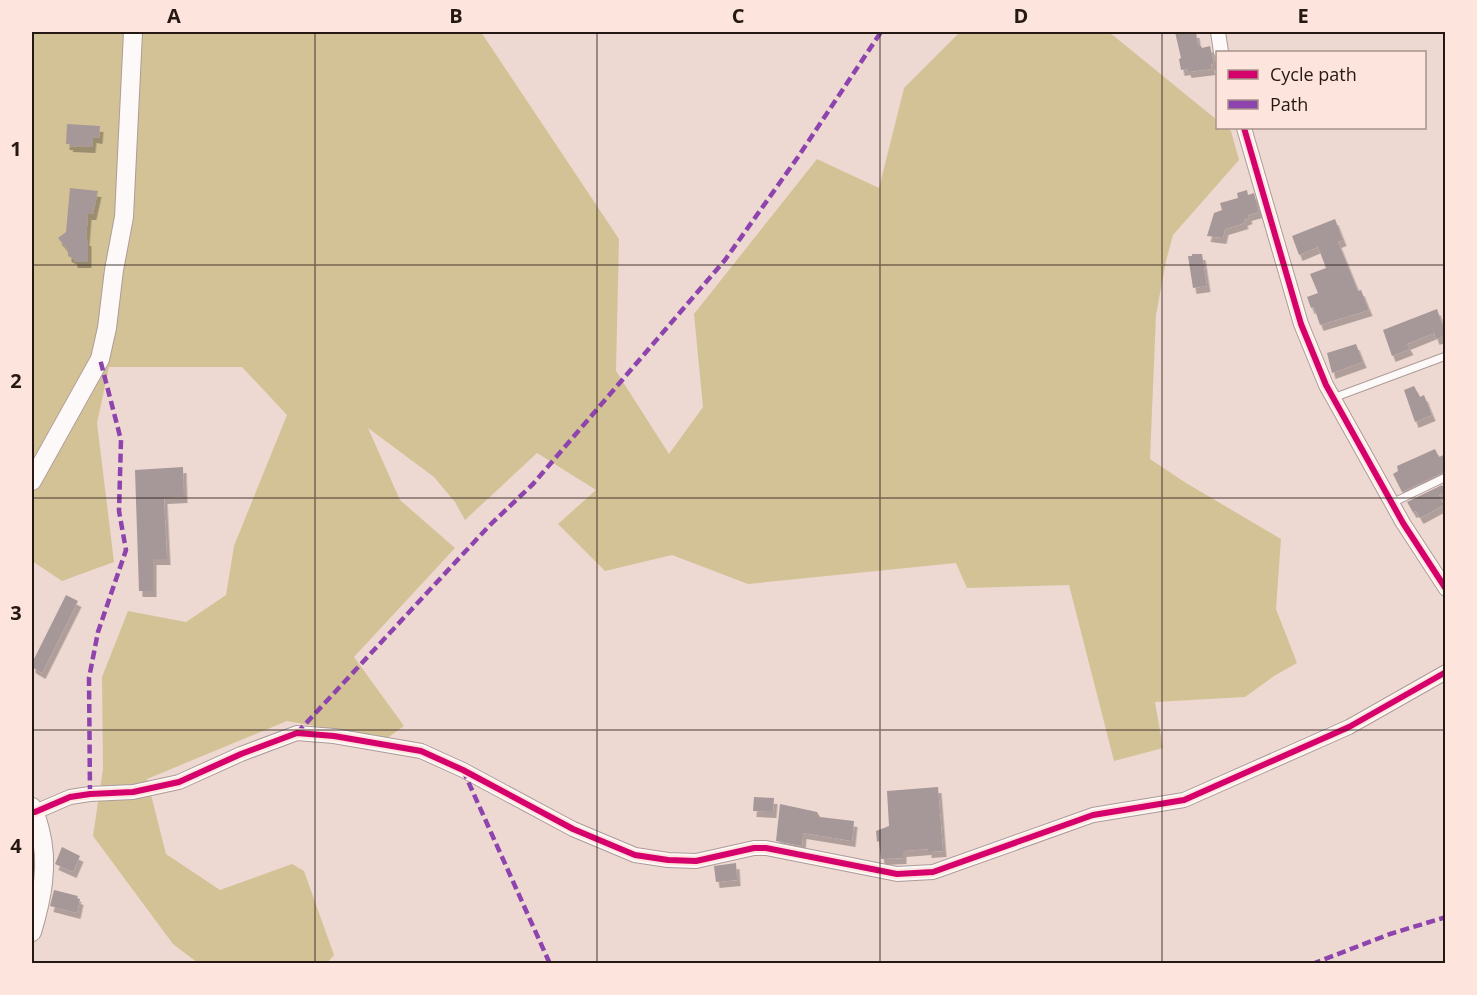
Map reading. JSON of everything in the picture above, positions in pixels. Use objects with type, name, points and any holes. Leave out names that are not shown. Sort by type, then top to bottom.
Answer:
[{"type":"street","points":[[32,481],[100,359],[107,328],[114,270],[124,217],[133,32]]},
{"type":"street","points":[[1218,32],[1221,51]]},
{"type":"street","points":[[1244,129],[1301,324],[1326,385],[1392,503],[1446,589]]},
{"type":"street","points":[[32,932],[41,903],[38,874],[44,845],[33,810],[70,797],[133,792],[179,782],[241,754],[297,733],[334,736],[421,751],[463,770],[573,830],[635,855],[696,861],[754,848],[766,848],[897,873],[933,872],[1093,815],[1184,800],[1349,727],[1446,672]]},
{"type":"lane","points":[[1333,398],[1446,356]]},
{"type":"lane","points":[[1392,503],[1446,477]]},
{"type":"shaded area","points":[[32,32],[481,32],[619,239],[616,371],[669,454],[703,407],[694,314],[817,159],[879,188],[904,88],[960,32],[1109,32],[1216,119],[1216,129],[1231,131],[1239,160],[1173,235],[1166,261],[1156,315],[1150,459],[1281,539],[1276,609],[1297,663],[1245,697],[1155,702],[1163,748],[1114,761],[1069,585],[967,588],[956,563],[748,584],[672,555],[605,571],[558,524],[596,490],[537,453],[465,520],[455,502],[434,477],[368,428],[400,500],[455,548],[354,657],[404,726],[386,739],[287,721],[147,779],[166,854],[220,890],[292,864],[304,871],[334,955],[327,963],[198,963],[173,944],[93,836],[103,769],[102,677],[128,611],[186,622],[226,595],[234,546],[287,415],[242,367],[109,367],[97,423],[114,562],[62,581],[32,561]]},
{"type":"building","points":[[1175,32],[1196,32],[1198,46],[1202,48],[1210,46],[1214,64],[1211,64],[1212,69],[1188,72],[1187,69],[1181,70],[1179,59],[1181,58]]},
{"type":"building","points":[[67,124],[100,126],[99,138],[93,137],[92,147],[69,146],[70,144],[66,144]]},
{"type":"building","points":[[70,188],[98,191],[93,214],[88,214],[86,240],[88,240],[88,262],[74,262],[58,238],[66,232]]},
{"type":"building","points":[[1247,190],[1248,195],[1254,193],[1259,212],[1248,215],[1249,218],[1244,220],[1245,223],[1225,229],[1223,238],[1207,236],[1214,213],[1222,210],[1220,203],[1238,198],[1237,193]]},
{"type":"building","points":[[1335,219],[1343,240],[1338,242],[1358,291],[1361,290],[1369,310],[1320,325],[1314,307],[1311,308],[1307,297],[1318,293],[1310,274],[1326,268],[1318,247],[1299,255],[1292,236]]},
{"type":"building","points":[[1202,254],[1207,286],[1193,288],[1188,256]]},
{"type":"building","points":[[1437,309],[1446,335],[1436,339],[1434,333],[1407,344],[1410,349],[1392,356],[1383,330]]},
{"type":"building","points":[[1356,344],[1363,362],[1332,373],[1327,353]]},
{"type":"building","points":[[1414,386],[1420,397],[1424,395],[1432,415],[1415,422],[1404,390]]},
{"type":"building","points":[[1435,449],[1439,457],[1446,454],[1446,471],[1402,492],[1393,474],[1398,471],[1397,466]]},
{"type":"building","points":[[183,467],[184,497],[164,498],[167,559],[153,559],[153,591],[139,591],[135,470]]},
{"type":"building","points":[[1442,485],[1446,492],[1439,495],[1444,505],[1420,518],[1407,502]]},
{"type":"building","points":[[66,595],[78,601],[42,673],[32,667],[32,663]]},
{"type":"building","points":[[938,787],[943,851],[928,852],[928,849],[903,851],[903,858],[881,859],[876,831],[889,826],[887,791]]},
{"type":"building","points":[[754,797],[774,798],[773,812],[753,811]]},
{"type":"building","points":[[780,804],[817,812],[820,817],[854,821],[852,841],[803,833],[802,846],[776,841]]},
{"type":"building","points":[[62,847],[80,856],[73,872],[55,864]]},
{"type":"building","points":[[736,863],[737,880],[716,882],[714,866]]},
{"type":"building","points":[[54,890],[78,896],[77,898],[80,899],[77,913],[50,906]]},
{"type":"marked path","points":[[297,733],[489,526],[533,484],[725,260],[798,157],[881,32]]},
{"type":"marked path","points":[[90,794],[89,678],[98,632],[126,550],[119,511],[121,440],[100,359]]},
{"type":"marked path","points":[[463,770],[550,964]]},
{"type":"marked path","points":[[1312,964],[1390,934],[1446,917]]},
{"type":"cycle path","points":[[1244,129],[1301,324],[1326,385],[1403,523],[1446,589]]},
{"type":"cycle path","points":[[35,812],[70,797],[133,792],[179,782],[241,754],[297,733],[334,736],[421,751],[463,770],[573,829],[635,855],[696,861],[754,848],[766,848],[897,874],[933,872],[1093,815],[1184,800],[1349,727],[1446,672]]}]
